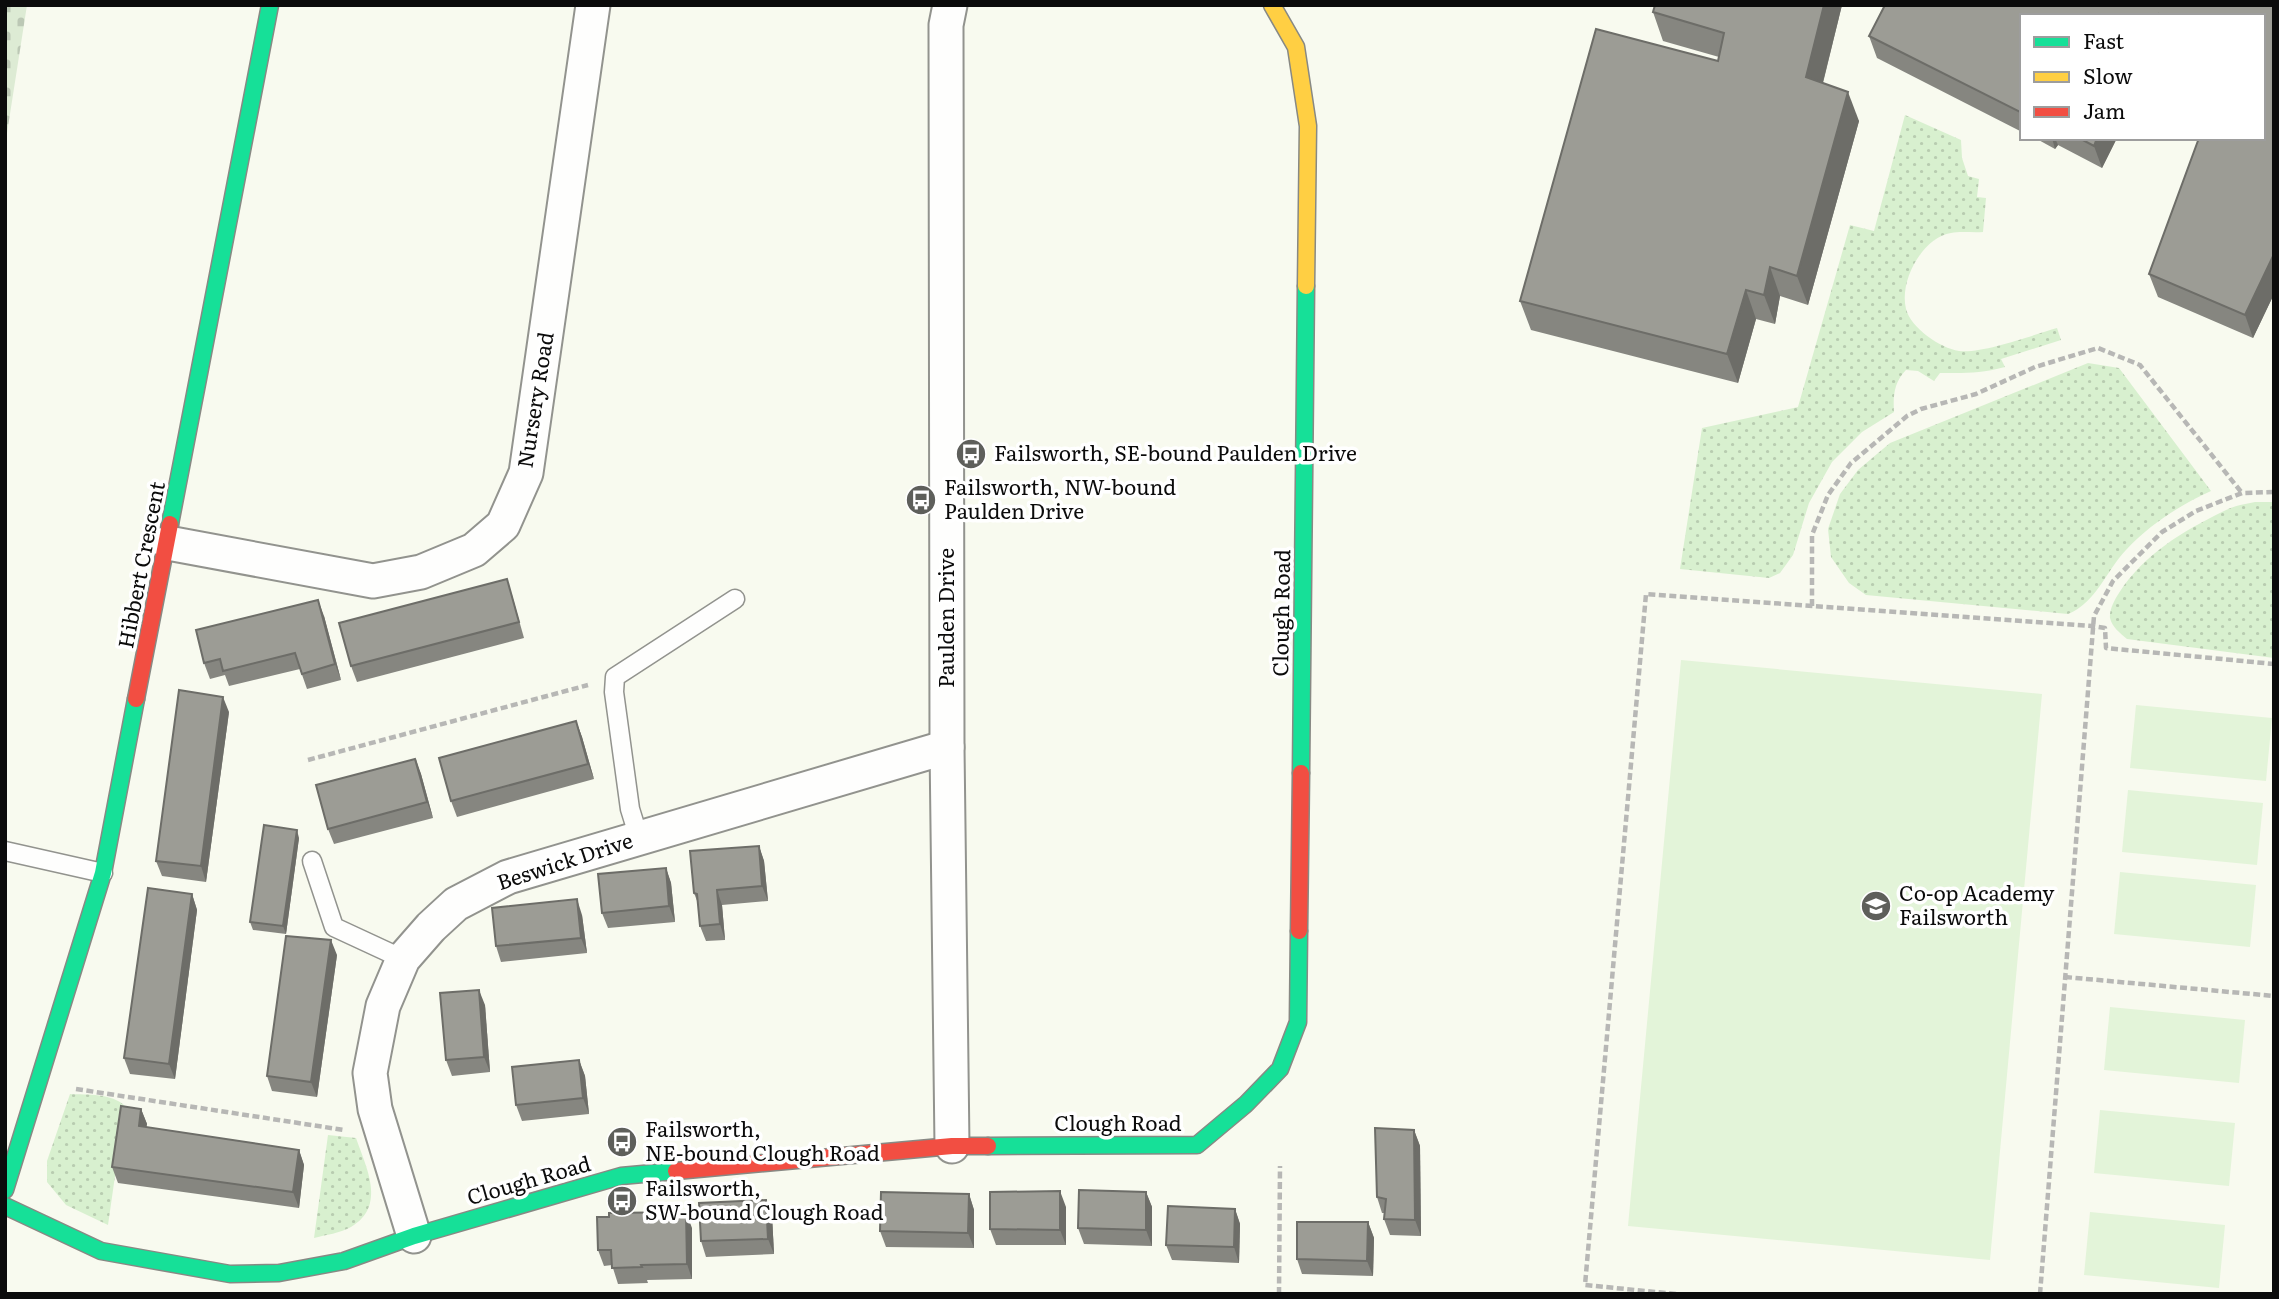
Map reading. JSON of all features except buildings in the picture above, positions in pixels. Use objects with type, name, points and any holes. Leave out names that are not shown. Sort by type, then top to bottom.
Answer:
[{"type":"street","name":"Hibbert Crescent","points":[[5,1190],[103,873],[270,5]]},
{"type":"street","name":"Nursery Road","points":[[168,543],[373,581],[421,572],[474,550],[502,525],[526,473],[593,5]]},
{"type":"street","name":"Paulden Drive","points":[[950,5],[946,24],[947,747],[952,1146]]},
{"type":"street","name":"Clough Road","points":[[5,1206],[101,1251],[230,1274],[279,1273],[344,1261],[414,1236],[621,1176],[952,1146],[1197,1145],[1246,1104],[1280,1069],[1298,1022],[1308,126],[1296,47],[1272,5]]},
{"type":"street","name":"Beswick Drive","points":[[414,1236],[375,1109],[370,1073],[383,1006],[403,959],[456,904],[508,877],[947,747]]},
{"type":"lane","points":[[639,838],[630,809],[614,692],[615,677],[735,599]]},
{"type":"lane","points":[[5,851],[103,873]]},
{"type":"lane","points":[[312,862],[334,927],[403,959]]},
{"type":"path","points":[[1812,606],[1812,535],[1828,495],[1851,463],[1907,416],[1921,409],[1976,394],[2035,367],[2098,348],[2140,365],[2242,493]]},
{"type":"path","points":[[2040,1294],[2094,616],[2113,581],[2162,532],[2196,511],[2242,493],[2274,492]]},
{"type":"path","points":[[1676,1294],[1585,1285],[1646,594],[2092,626],[2105,628],[2106,649],[2274,664]]},
{"type":"path","points":[[308,760],[615,677]]},
{"type":"path","points":[[2065,977],[2274,996]]},
{"type":"path","points":[[38,1082],[329,1128]]},
{"type":"path","points":[[1279,1294],[1280,1166]]},
{"type":"green space","points":[[5,5],[27,5],[5,146]]},
{"type":"green space","points":[[1905,115],[1961,140],[1962,158],[1968,176],[1979,179],[1977,197],[1986,198],[1983,232],[1955,232],[1940,237],[1922,252],[1915,262],[1906,286],[1906,309],[1909,316],[1920,330],[1935,341],[1959,351],[1994,347],[2057,328],[2061,340],[2001,359],[2005,367],[1987,371],[1940,373],[1934,381],[1918,371],[1906,370],[1895,390],[1894,412],[1862,432],[1832,462],[1809,503],[1793,555],[1780,573],[1769,578],[1680,569],[1702,428],[1798,407],[1850,225],[1874,231]]},
{"type":"green space","points":[[2088,363],[2119,368],[2211,491],[2177,509],[2145,532],[2119,558],[2086,602],[2068,614],[1866,595],[1849,583],[1831,557],[1828,529],[1840,494],[1858,470],[1890,443]]},
{"type":"green space","points":[[2255,502],[2274,502],[2274,658],[2127,639],[2117,630],[2110,618],[2114,601],[2129,579],[2152,555],[2179,535],[2209,519],[2231,508]]},
{"type":"green space","points":[[1681,660],[2042,694],[1990,1260],[1628,1226]]},
{"type":"green space","points":[[2136,705],[2272,718],[2266,781],[2130,768]]},
{"type":"green space","points":[[2128,790],[2263,803],[2257,865],[2122,852]]},
{"type":"green space","points":[[2120,872],[2256,885],[2250,947],[2114,934]]},
{"type":"green space","points":[[2110,1007],[2245,1020],[2239,1083],[2104,1070]]},
{"type":"green space","points":[[70,1094],[106,1097],[125,1106],[108,1225],[66,1205],[47,1182],[47,1161]]},
{"type":"green space","points":[[2100,1110],[2235,1123],[2229,1186],[2094,1173]]},
{"type":"green space","points":[[328,1135],[356,1138],[368,1173],[371,1197],[362,1218],[351,1227],[314,1238]]},
{"type":"green space","points":[[2090,1212],[2225,1225],[2219,1288],[2084,1275]]},
{"type":"traffic: fast","points":[[170,524],[270,5]]},
{"type":"traffic: fast","points":[[1301,773],[1306,286]]},
{"type":"traffic: fast","points":[[5,1190],[103,873],[136,699]]},
{"type":"traffic: fast","points":[[988,1146],[1197,1145],[1246,1104],[1280,1069],[1298,1022],[1299,931]]},
{"type":"traffic: fast","points":[[5,1206],[101,1251],[230,1274],[279,1273],[344,1261],[414,1236],[621,1176],[676,1171]]},
{"type":"traffic: slow","points":[[1272,5],[1296,47],[1308,126],[1306,286]]},
{"type":"traffic: jam","points":[[136,699],[170,524]]},
{"type":"traffic: jam","points":[[1299,931],[1301,773]]},
{"type":"traffic: jam","points":[[676,1171],[952,1146],[988,1146]]},
{"type":"place","name":"Failsworth, SE-bound Paulden Drive","points":[[971,454]]},
{"type":"place","name":"Failsworth, NW-bound Paulden Drive","points":[[921,500]]},
{"type":"place","name":"Co-op Academy Failsworth","points":[[1876,906]]},
{"type":"place","name":"Failsworth, NE-bound Clough Road","points":[[622,1142]]},
{"type":"place","name":"Failsworth, SW-bound Clough Road","points":[[622,1201]]}]
